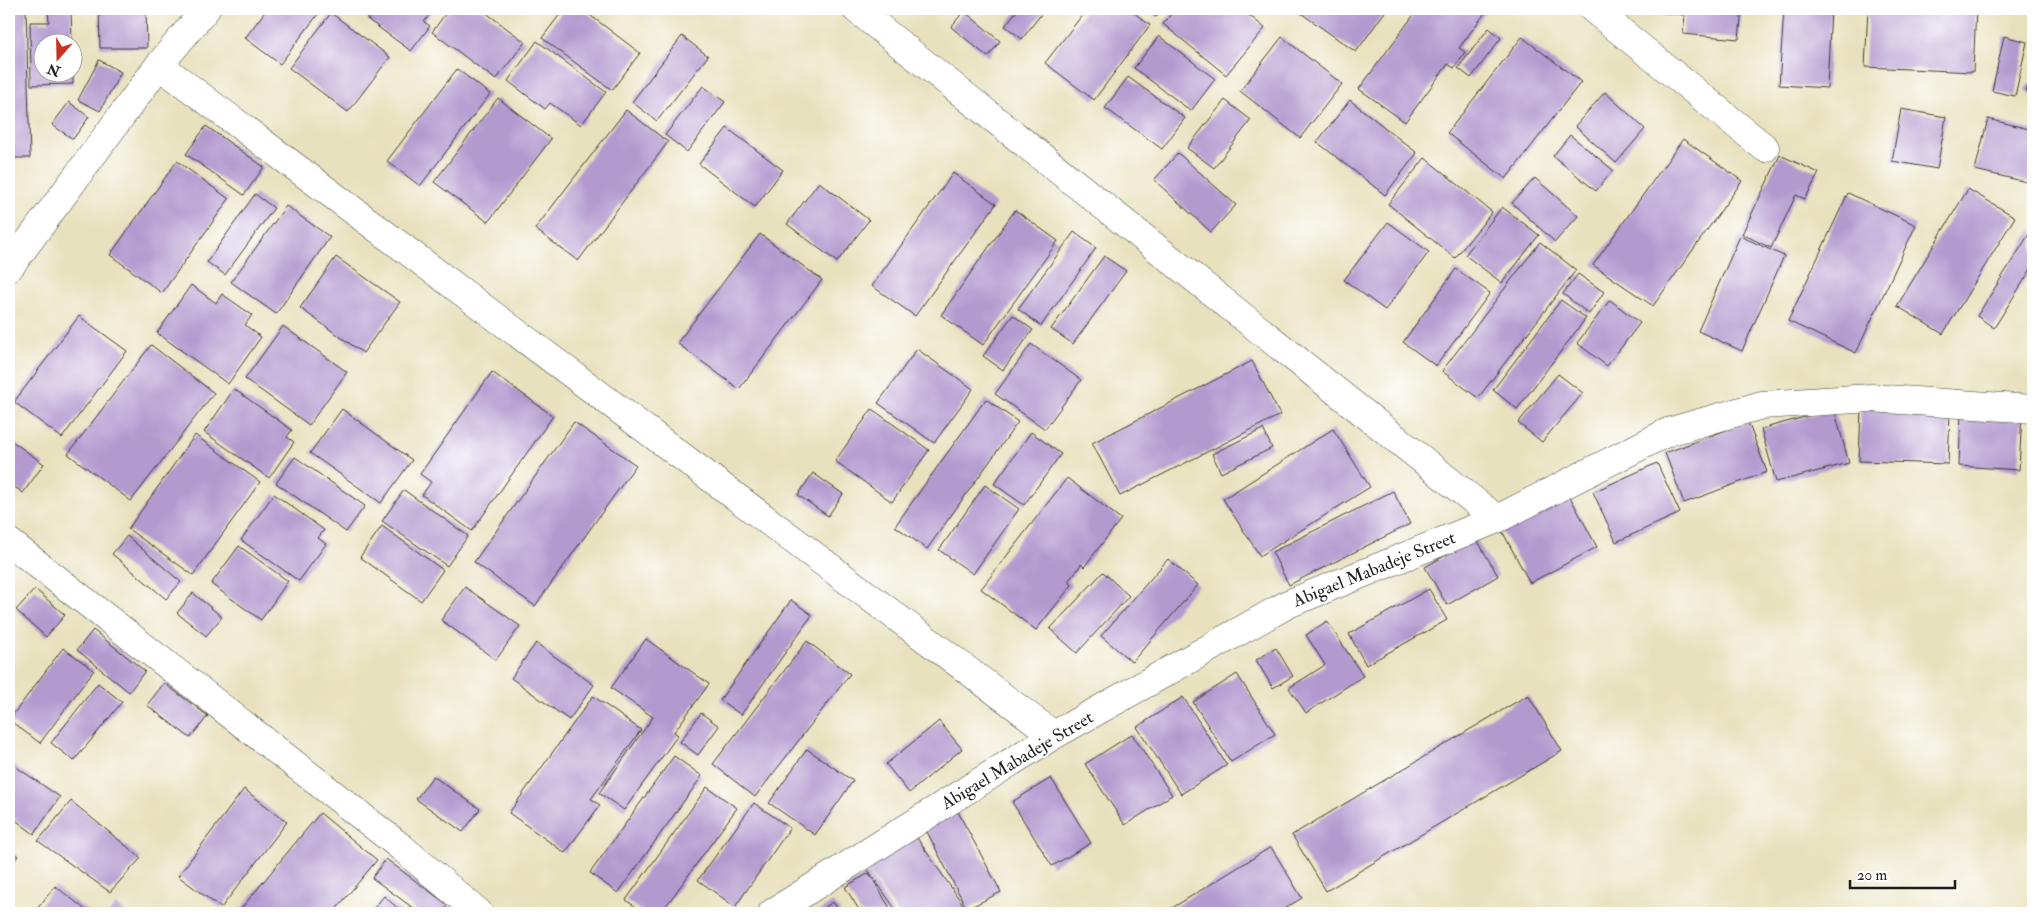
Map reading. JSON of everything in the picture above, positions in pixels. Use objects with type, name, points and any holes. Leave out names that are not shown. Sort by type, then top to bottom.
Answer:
[{"type":"street","points":[[9,268],[158,65],[206,9]]},
{"type":"street","points":[[856,9],[1497,519]]},
{"type":"street","points":[[1593,9],[1765,148]]},
{"type":"street","points":[[158,65],[1054,735]]},
{"type":"street","name":"Abigael Mabadeje Street","points":[[772,913],[1054,735],[1288,604],[1497,519],[1668,432],[1762,405],[1871,398],[2033,409]]},
{"type":"street","points":[[9,542],[401,847],[479,913]]},
{"type":"building","points":[[9,9],[26,9],[30,158],[9,158]]},
{"type":"building","points":[[48,9],[71,9],[72,32],[32,32],[32,82],[73,82],[73,84],[31,85],[30,22],[49,22]]},
{"type":"building","points":[[99,9],[146,9],[147,48],[100,48]]},
{"type":"building","points":[[267,9],[322,9],[280,64],[245,38]]},
{"type":"building","points":[[367,9],[434,9],[424,22],[430,26],[411,51],[367,19],[372,12]]},
{"type":"building","points":[[449,9],[481,9],[525,42],[496,80],[432,32]]},
{"type":"building","points":[[564,9],[582,9],[640,53],[612,90],[542,38]]},
{"type":"building","points":[[1018,9],[1045,9],[1022,39],[1005,26]]},
{"type":"building","points":[[1087,9],[1129,9],[1150,25],[1094,100],[1045,63]]},
{"type":"building","points":[[1146,9],[1163,9],[1156,17]]},
{"type":"building","points":[[1175,9],[1241,9],[1265,28],[1226,75],[1163,24]]},
{"type":"building","points":[[1295,9],[1387,9],[1356,52]]},
{"type":"building","points":[[1418,9],[1488,9],[1459,48],[1465,52],[1454,68],[1448,64],[1405,122],[1359,89]]},
{"type":"building","points":[[1644,9],[1742,9],[1739,39],[1683,34],[1685,15],[1644,11]]},
{"type":"building","points":[[1784,9],[1831,9],[1827,88],[1779,85]]},
{"type":"building","points":[[1868,9],[1976,9],[1973,72],[1865,67]]},
{"type":"building","points":[[964,11],[1000,41],[988,57],[951,27]]},
{"type":"building","points":[[331,13],[390,57],[348,112],[289,68]]},
{"type":"building","points":[[1489,28],[1501,38],[1471,78],[1458,68]]},
{"type":"building","points":[[682,36],[708,56],[657,121],[632,102]]},
{"type":"building","points":[[1159,36],[1215,79],[1191,111],[1134,68]]},
{"type":"building","points":[[2004,36],[2027,42],[2015,96],[1992,91]]},
{"type":"building","points":[[1282,37],[1342,84],[1300,138],[1240,91]]},
{"type":"building","points":[[1522,37],[1581,82],[1506,179],[1447,133]]},
{"type":"building","points":[[537,41],[606,92],[581,125],[550,103],[545,109],[508,81]]},
{"type":"building","points":[[99,60],[121,72],[100,111],[78,100]]},
{"type":"building","points":[[457,69],[490,94],[420,186],[387,161]]},
{"type":"building","points":[[1128,77],[1185,118],[1162,149],[1105,108]]},
{"type":"building","points":[[2033,80],[2033,96],[2025,89]]},
{"type":"building","points":[[703,86],[725,102],[687,152],[665,135]]},
{"type":"building","points":[[1605,92],[1645,129],[1616,163],[1575,126]]},
{"type":"building","points":[[498,98],[551,139],[488,222],[434,182]]},
{"type":"building","points":[[1225,100],[1251,120],[1214,168],[1187,148]]},
{"type":"building","points":[[1350,100],[1417,153],[1385,195],[1317,142]]},
{"type":"building","points":[[69,102],[89,117],[73,139],[52,125]]},
{"type":"building","points":[[1901,109],[1946,117],[1937,169],[1892,161]]},
{"type":"building","points":[[626,110],[668,142],[578,261],[535,229]]},
{"type":"building","points":[[1988,119],[2033,130],[2031,183],[1975,170]]},
{"type":"building","points":[[206,126],[264,167],[244,195],[186,154]]},
{"type":"building","points":[[727,128],[783,170],[755,207],[699,164]]},
{"type":"building","points":[[1570,135],[1613,170],[1596,191],[1553,156]]},
{"type":"building","points":[[1683,139],[1742,181],[1653,306],[1593,265]]},
{"type":"building","points":[[1178,153],[1236,205],[1211,232],[1154,180]]},
{"type":"building","points":[[1780,155],[1819,173],[1805,199],[1796,195],[1771,248],[1742,234]]},
{"type":"building","points":[[1425,158],[1492,212],[1455,258],[1388,204]]},
{"type":"building","points":[[177,161],[229,199],[162,293],[110,255]]},
{"type":"building","points":[[953,173],[996,204],[915,316],[872,286]]},
{"type":"building","points":[[1535,178],[1578,216],[1555,242],[1512,203]]},
{"type":"building","points":[[819,182],[869,220],[837,262],[787,224]]},
{"type":"building","points":[[1968,189],[2015,217],[1943,334],[1897,306]]},
{"type":"building","points":[[1848,193],[1916,225],[1856,353],[1788,321]]},
{"type":"building","points":[[255,194],[274,208],[225,275],[207,262]]},
{"type":"building","points":[[286,206],[330,237],[276,314],[231,282]]},
{"type":"building","points":[[1502,207],[1539,235],[1502,283],[1465,255]]},
{"type":"building","points":[[1015,210],[1058,241],[983,345],[941,315]]},
{"type":"building","points":[[1388,222],[1429,252],[1385,310],[1344,280]]},
{"type":"building","points":[[2033,228],[2033,266],[1994,328],[1977,316]]},
{"type":"building","points":[[1074,232],[1096,248],[1041,326],[1018,309]]},
{"type":"building","points":[[760,234],[822,280],[739,389],[677,343]]},
{"type":"building","points":[[1740,236],[1784,256],[1742,351],[1698,331]]},
{"type":"building","points":[[1540,242],[1576,270],[1478,398],[1442,371]]},
{"type":"building","points":[[1104,256],[1126,271],[1073,344],[1051,329]]},
{"type":"building","points":[[336,257],[400,302],[363,353],[300,308]]},
{"type":"building","points":[[1456,269],[1490,293],[1436,366],[1403,342]]},
{"type":"building","points":[[1578,274],[1604,292],[1589,314],[1563,294]]},
{"type":"building","points":[[191,285],[216,303],[222,294],[252,315],[245,325],[261,337],[228,384],[157,333]]},
{"type":"building","points":[[1561,300],[1586,318],[1517,409],[1493,390]]},
{"type":"building","points":[[1610,300],[1640,323],[1607,366],[1577,343]]},
{"type":"building","points":[[1013,315],[1033,330],[1003,370],[983,356]]},
{"type":"building","points":[[79,316],[127,351],[62,438],[14,402]]},
{"type":"building","points":[[283,326],[347,372],[309,425],[245,379]]},
{"type":"building","points":[[1031,344],[1081,380],[1045,429],[995,394]]},
{"type":"building","points":[[151,345],[214,393],[131,501],[68,454]]},
{"type":"building","points":[[917,349],[973,389],[934,443],[878,403]]},
{"type":"building","points":[[1252,361],[1280,415],[1120,496],[1092,443]]},
{"type":"building","points":[[492,372],[553,416],[472,531],[422,495],[431,482],[420,474]]},
{"type":"building","points":[[1558,374],[1583,393],[1542,442],[1518,423]]},
{"type":"building","points":[[234,389],[292,430],[287,437],[294,442],[269,478],[204,432]]},
{"type":"building","points":[[986,399],[1018,422],[927,549],[895,526]]},
{"type":"building","points":[[342,409],[412,460],[381,503],[310,453]]},
{"type":"building","points":[[872,409],[929,450],[892,502],[835,461]]},
{"type":"building","points":[[1834,409],[1849,463],[1776,482],[1761,429]]},
{"type":"building","points":[[1861,409],[1950,412],[1948,464],[1859,461]]},
{"type":"building","points":[[1961,410],[2022,413],[2019,470],[1959,466]]},
{"type":"building","points":[[574,422],[636,465],[535,606],[474,562]]},
{"type":"building","points":[[1748,422],[1767,472],[1684,503],[1665,453]]},
{"type":"building","points":[[1263,429],[1272,448],[1221,473],[1212,454]]},
{"type":"building","points":[[1333,429],[1370,487],[1260,556],[1223,499]]},
{"type":"building","points":[[1031,432],[1061,454],[1024,505],[994,484]]},
{"type":"building","points":[[195,435],[260,482],[193,575],[128,529]]},
{"type":"building","points":[[9,439],[44,464],[23,493],[9,483]]},
{"type":"building","points":[[295,457],[365,506],[346,532],[276,483]]},
{"type":"building","points":[[1657,463],[1680,513],[1616,542],[1593,492]]},
{"type":"building","points":[[813,473],[843,494],[828,516],[798,495]]},
{"type":"building","points":[[1067,478],[1121,519],[1084,567],[1081,564],[1068,581],[1072,585],[1036,630],[981,589]]},
{"type":"building","points":[[985,485],[1019,509],[973,574],[939,550]]},
{"type":"building","points":[[404,490],[468,536],[447,566],[382,521]]},
{"type":"building","points":[[1393,491],[1410,524],[1289,585],[1272,552]]},
{"type":"building","points":[[274,494],[324,530],[318,538],[326,544],[299,581],[241,540]]},
{"type":"building","points":[[1569,495],[1597,547],[1530,583],[1502,531]]},
{"type":"building","points":[[382,526],[443,570],[421,601],[360,557]]},
{"type":"building","points":[[127,536],[181,582],[166,599],[112,554]]},
{"type":"building","points":[[1476,538],[1498,576],[1447,605],[1425,567]]},
{"type":"building","points":[[239,546],[288,581],[261,620],[211,584]]},
{"type":"building","points":[[1168,559],[1198,585],[1132,662],[1101,636]]},
{"type":"building","points":[[1103,572],[1129,596],[1077,653],[1050,629]]},
{"type":"building","points":[[465,587],[520,626],[496,660],[441,620]]},
{"type":"building","points":[[35,589],[65,615],[46,637],[16,610]]},
{"type":"building","points":[[1429,589],[1447,620],[1366,665],[1349,634]]},
{"type":"building","points":[[193,593],[222,617],[206,636],[177,613]]},
{"type":"building","points":[[791,600],[812,615],[741,715],[720,700]]},
{"type":"building","points":[[1327,621],[1363,676],[1306,713],[1289,688],[1325,665],[1306,635]]},
{"type":"building","points":[[93,630],[145,671],[129,692],[77,650]]},
{"type":"building","points":[[646,639],[709,684],[674,732],[678,735],[624,810],[599,793],[653,717],[611,688]]},
{"type":"building","points":[[807,641],[850,674],[755,797],[713,764]]},
{"type":"building","points":[[536,643],[594,685],[569,720],[511,678]]},
{"type":"building","points":[[63,648],[94,670],[40,743],[9,720]]},
{"type":"building","points":[[1276,648],[1293,676],[1273,688],[1256,660]]},
{"type":"building","points":[[1237,674],[1275,734],[1231,762],[1193,702]]},
{"type":"building","points":[[98,683],[122,702],[74,761],[51,743]]},
{"type":"building","points":[[164,683],[208,716],[190,738],[147,705]]},
{"type":"building","points":[[1528,695],[1562,751],[1326,891],[1292,835]]},
{"type":"building","points":[[593,696],[641,730],[591,799],[600,805],[565,853],[509,813]]},
{"type":"building","points":[[1183,697],[1227,765],[1181,794],[1137,727]]},
{"type":"building","points":[[701,713],[719,726],[698,755],[680,742]]},
{"type":"building","points":[[939,721],[962,749],[909,793],[886,764]]},
{"type":"building","points":[[1132,734],[1172,795],[1125,825],[1085,764]]},
{"type":"building","points":[[807,749],[853,781],[815,835],[769,803]]},
{"type":"building","points":[[674,756],[702,776],[618,893],[590,873]]},
{"type":"building","points":[[9,762],[60,797],[34,834],[9,815]]},
{"type":"building","points":[[433,776],[480,809],[463,832],[416,799]]},
{"type":"building","points":[[1051,778],[1091,843],[1052,866],[1012,802]]},
{"type":"building","points":[[707,787],[737,808],[661,913],[644,913],[626,900]]},
{"type":"building","points":[[244,789],[287,822],[221,908],[178,876]]},
{"type":"building","points":[[71,801],[141,858],[110,892],[38,841]]},
{"type":"building","points":[[754,803],[790,828],[735,907],[698,880]]},
{"type":"building","points":[[958,812],[1001,892],[967,909],[925,828]]},
{"type":"building","points":[[320,813],[377,860],[333,913],[244,913],[240,910]]},
{"type":"building","points":[[915,835],[968,912],[898,913],[866,867]]},
{"type":"building","points":[[1271,847],[1302,898],[1277,913],[1164,913]]},
{"type":"building","points":[[9,849],[18,856],[9,868]]},
{"type":"building","points":[[386,859],[448,905],[442,913],[420,913],[372,878]]},
{"type":"building","points":[[869,873],[893,913],[861,913],[845,887]]},
{"type":"building","points":[[55,886],[90,913],[34,913]]},
{"type":"building","points":[[384,896],[403,913],[370,913]]},
{"type":"building","points":[[833,902],[841,913],[816,913]]},
{"type":"building","points":[[116,905],[126,913],[109,913]]}]
